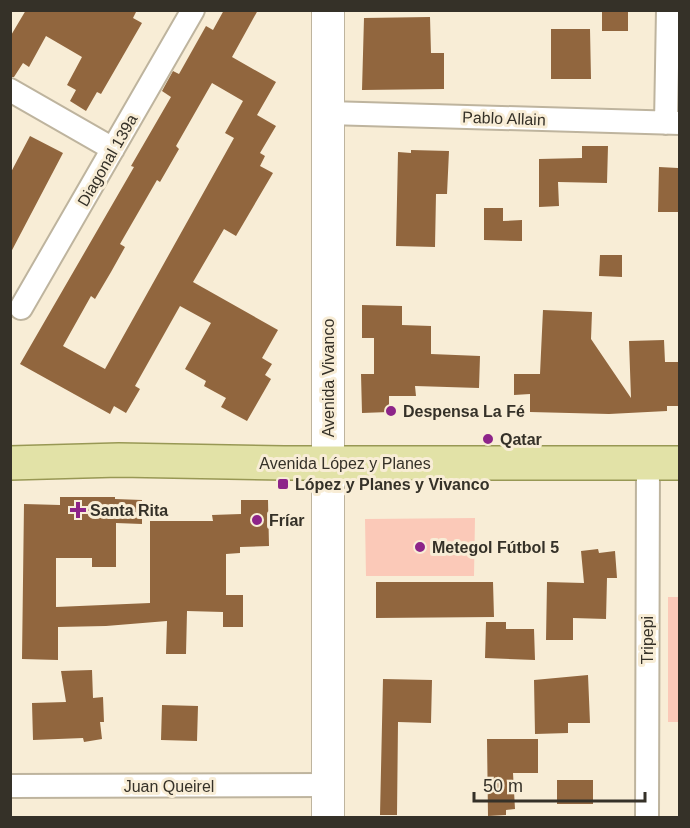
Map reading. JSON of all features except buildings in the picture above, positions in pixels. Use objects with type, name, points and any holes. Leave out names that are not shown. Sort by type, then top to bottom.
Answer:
[{"type":"main road","name":"Avenida Vivanco","points":[[328,10],[328,818]]},
{"type":"main road","name":"Avenida López y Planes","points":[[10,463],[119,460],[328,463],[680,463]]},
{"type":"street","name":"Diagonal 139a","points":[[21,308],[193,10]]},
{"type":"street","points":[[668,10],[673,123]]},
{"type":"street","points":[[10,90],[113,149]]},
{"type":"street","name":"Pablo Allain","points":[[328,112],[673,123]]},
{"type":"street","name":"Tripepi","points":[[647,818],[648,463]]},
{"type":"street","name":"Juan Queirel","points":[[10,786],[328,785]]},
{"type":"shaded area","name":"Metegol Fútbol 5","points":[[475,518],[474,576],[366,576],[365,519]]},
{"type":"shaded area","points":[[668,597],[679,597],[679,722],[668,722]]},
{"type":"place","name":"Despensa La Fé","points":[[391,411]]},
{"type":"place","name":"Qatar","points":[[488,439]]},
{"type":"place","name":"López y Planes y Vivanco","points":[[283,484]]},
{"type":"place","name":"Santa Rita","points":[[78,510]]},
{"type":"place","name":"Fríar","points":[[257,520]]},
{"type":"place","name":"Metegol Fútbol 5","points":[[420,547]]}]
